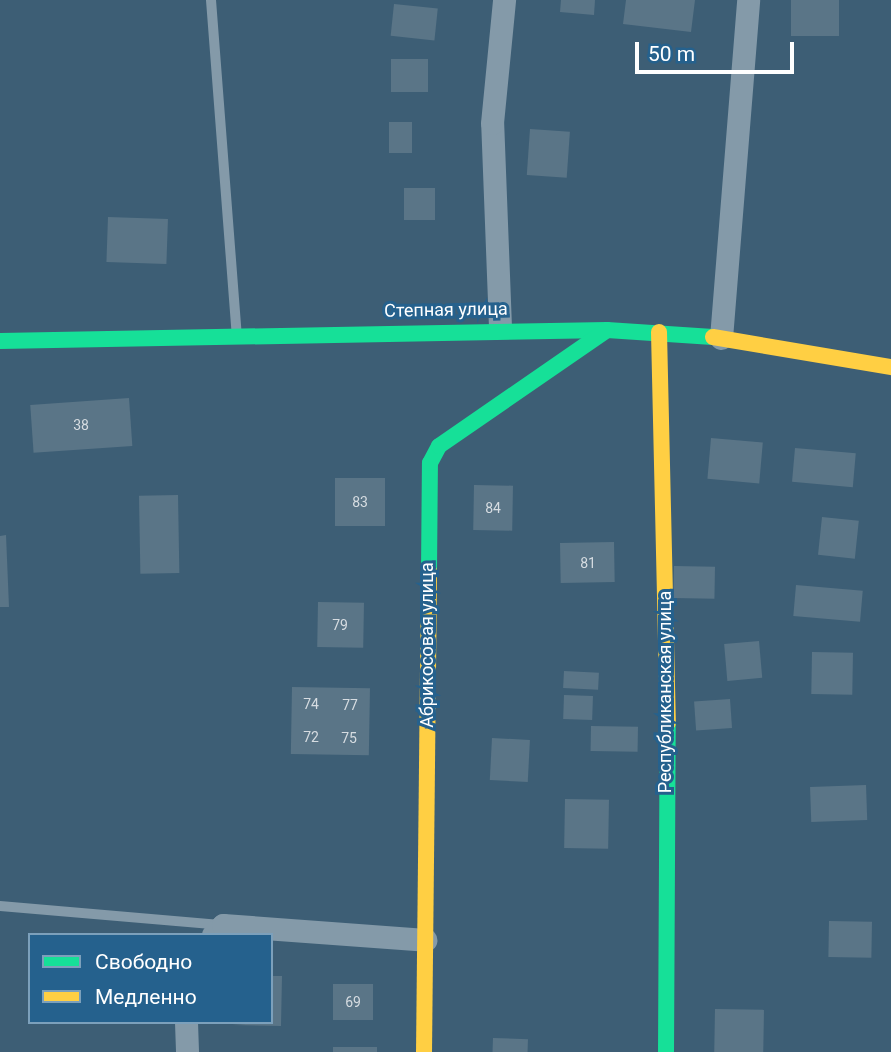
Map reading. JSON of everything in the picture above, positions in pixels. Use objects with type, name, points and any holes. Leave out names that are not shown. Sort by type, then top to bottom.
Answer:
[{"type":"street","points":[[500,327],[492,123],[504,0]]},
{"type":"street","points":[[721,338],[748,0]]},
{"type":"street","name":"Степная улица","points":[[0,341],[500,327],[607,330],[721,338],[891,368]]},
{"type":"street","name":"Абрикосовая улица","points":[[424,1052],[430,463],[439,446],[607,330]]},
{"type":"street","name":"Республиканская улица","points":[[659,332],[668,687],[666,1052]]},
{"type":"street","points":[[218,930],[425,940]]},
{"type":"street","points":[[186,1024],[187,1052]]},
{"type":"lane","points":[[211,0],[237,335]]},
{"type":"lane","points":[[0,906],[218,930]]},
{"type":"building","points":[[561,0],[595,0],[594,15],[560,12]]},
{"type":"building","points":[[626,0],[695,0],[691,32],[623,24]]},
{"type":"building","points":[[791,0],[839,0],[839,36],[791,36]]},
{"type":"building","points":[[394,4],[438,9],[434,40],[391,36]]},
{"type":"building","points":[[391,59],[428,59],[428,92],[391,92]]},
{"type":"building","points":[[389,122],[412,122],[412,153],[389,153]]},
{"type":"building","points":[[530,129],[570,132],[567,178],[527,175]]},
{"type":"building","points":[[404,188],[435,188],[435,220],[404,220]]},
{"type":"building","points":[[108,217],[168,219],[166,264],[106,262]]},
{"type":"building","points":[[129,398],[132,446],[34,453],[30,405]]},
{"type":"building","points":[[711,438],[763,443],[759,483],[707,479]]},
{"type":"building","points":[[795,448],[856,453],[853,487],[792,482]]},
{"type":"building","points":[[335,478],[385,478],[385,526],[335,526]]},
{"type":"building","points":[[474,485],[513,486],[512,531],[473,530]]},
{"type":"building","points":[[178,495],[179,573],[140,574],[139,496]]},
{"type":"building","points":[[822,517],[859,521],[855,559],[818,555]]},
{"type":"building","points":[[6,535],[9,607],[0,607],[0,536]]},
{"type":"building","points":[[614,542],[615,582],[561,583],[560,543]]},
{"type":"building","points":[[674,566],[715,567],[714,599],[673,598]]},
{"type":"building","points":[[796,585],[863,591],[860,622],[793,616]]},
{"type":"building","points":[[318,602],[364,603],[363,648],[317,647]]},
{"type":"building","points":[[759,641],[762,678],[727,681],[724,644]]},
{"type":"building","points":[[812,652],[853,653],[852,695],[811,694]]},
{"type":"building","points":[[564,671],[599,673],[598,690],[563,688]]},
{"type":"building","points":[[292,687],[370,688],[369,755],[291,754]]},
{"type":"building","points":[[564,695],[593,696],[592,720],[563,719]]},
{"type":"building","points":[[730,699],[732,728],[696,730],[694,702]]},
{"type":"building","points":[[591,726],[638,727],[638,752],[591,751]]},
{"type":"building","points":[[492,738],[530,740],[528,782],[490,780]]},
{"type":"building","points":[[866,785],[867,820],[811,822],[810,787]]},
{"type":"building","points":[[565,799],[609,800],[608,849],[564,848]]},
{"type":"building","points":[[829,921],[872,922],[871,958],[828,957]]},
{"type":"building","points":[[273,976],[282,976],[281,1026],[232,1025],[273,1024]]},
{"type":"building","points":[[333,984],[373,984],[373,1020],[333,1020]]},
{"type":"building","points":[[715,1009],[764,1010],[763,1052],[714,1052]]},
{"type":"building","points":[[493,1038],[528,1039],[528,1052],[493,1052]]},
{"type":"building","points":[[333,1047],[377,1047],[377,1052],[333,1052]]},
{"type":"traffic: fast","points":[[0,341],[607,330],[713,337]]},
{"type":"traffic: fast","points":[[429,571],[430,463],[439,446],[607,330]]},
{"type":"traffic: fast","points":[[666,1052],[668,723]]},
{"type":"traffic: slow","points":[[659,332],[668,723]]},
{"type":"traffic: slow","points":[[713,337],[891,367]]},
{"type":"traffic: slow","points":[[424,1052],[429,571]]}]
